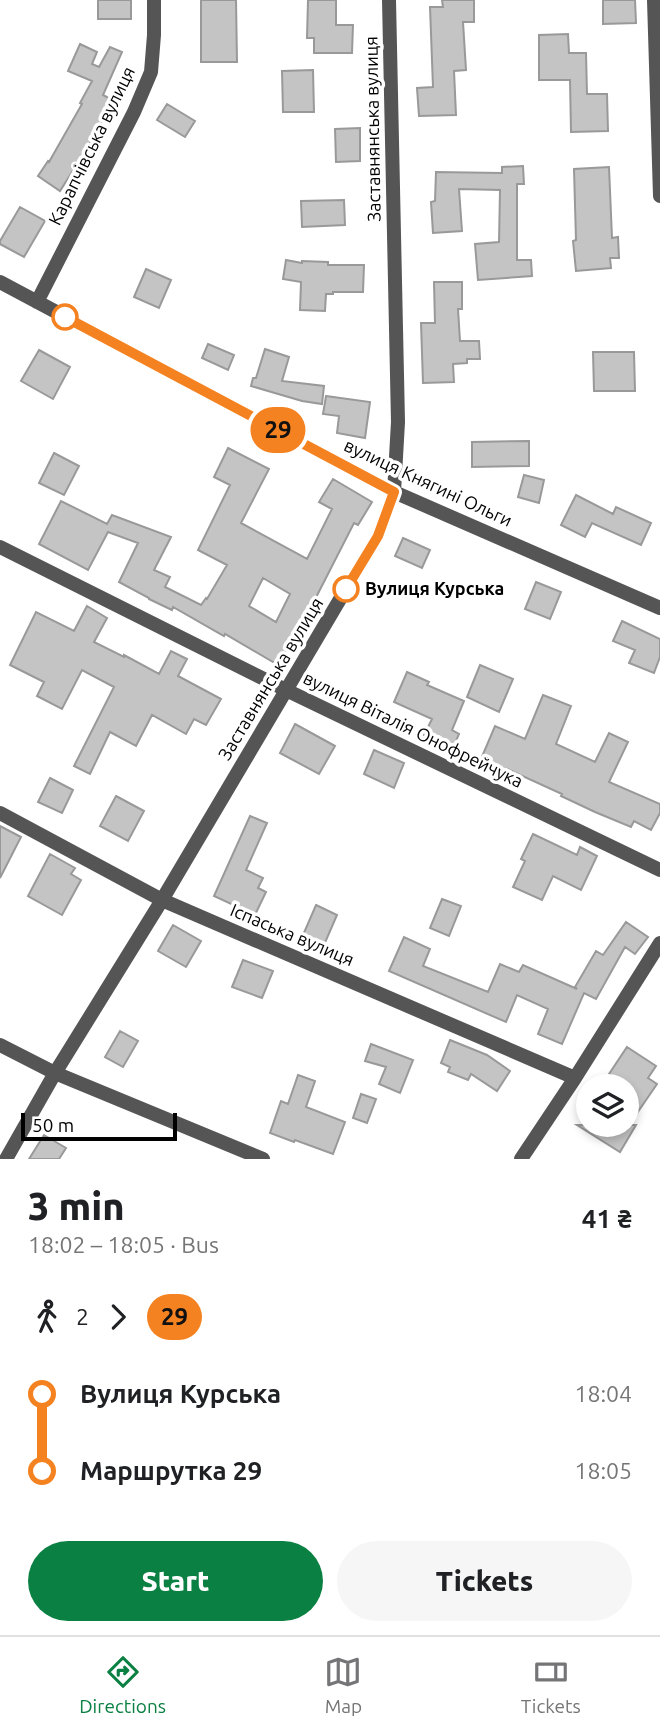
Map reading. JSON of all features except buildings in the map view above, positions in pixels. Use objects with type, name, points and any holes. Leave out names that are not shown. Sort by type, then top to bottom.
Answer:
[{"type":"street","name":"Карапчівська вулиця","points":[[37,302],[134,112],[151,72],[154,0]]},
{"type":"street","name":"Заставнянська вулиця","points":[[6,1159],[378,536],[394,492],[398,422],[389,0]]},
{"type":"street","points":[[654,0],[660,196]]},
{"type":"street","name":"вулиця Княгині Ольги","points":[[0,282],[394,492],[660,608]]},
{"type":"street","name":"вулиця Віталія Онофрейчука","points":[[0,547],[286,690],[660,870]]},
{"type":"street","name":"Іспаська вулиця","points":[[0,813],[163,900],[575,1078]]},
{"type":"street","points":[[521,1159],[660,943]]},
{"type":"street","points":[[0,1045],[55,1073],[263,1159]]},
{"type":"bus line","name":"29","points":[[65,317],[394,492],[378,536],[346,589]]},
{"type":"place","name":"Вулиця Курська","points":[[346,589]]}]
